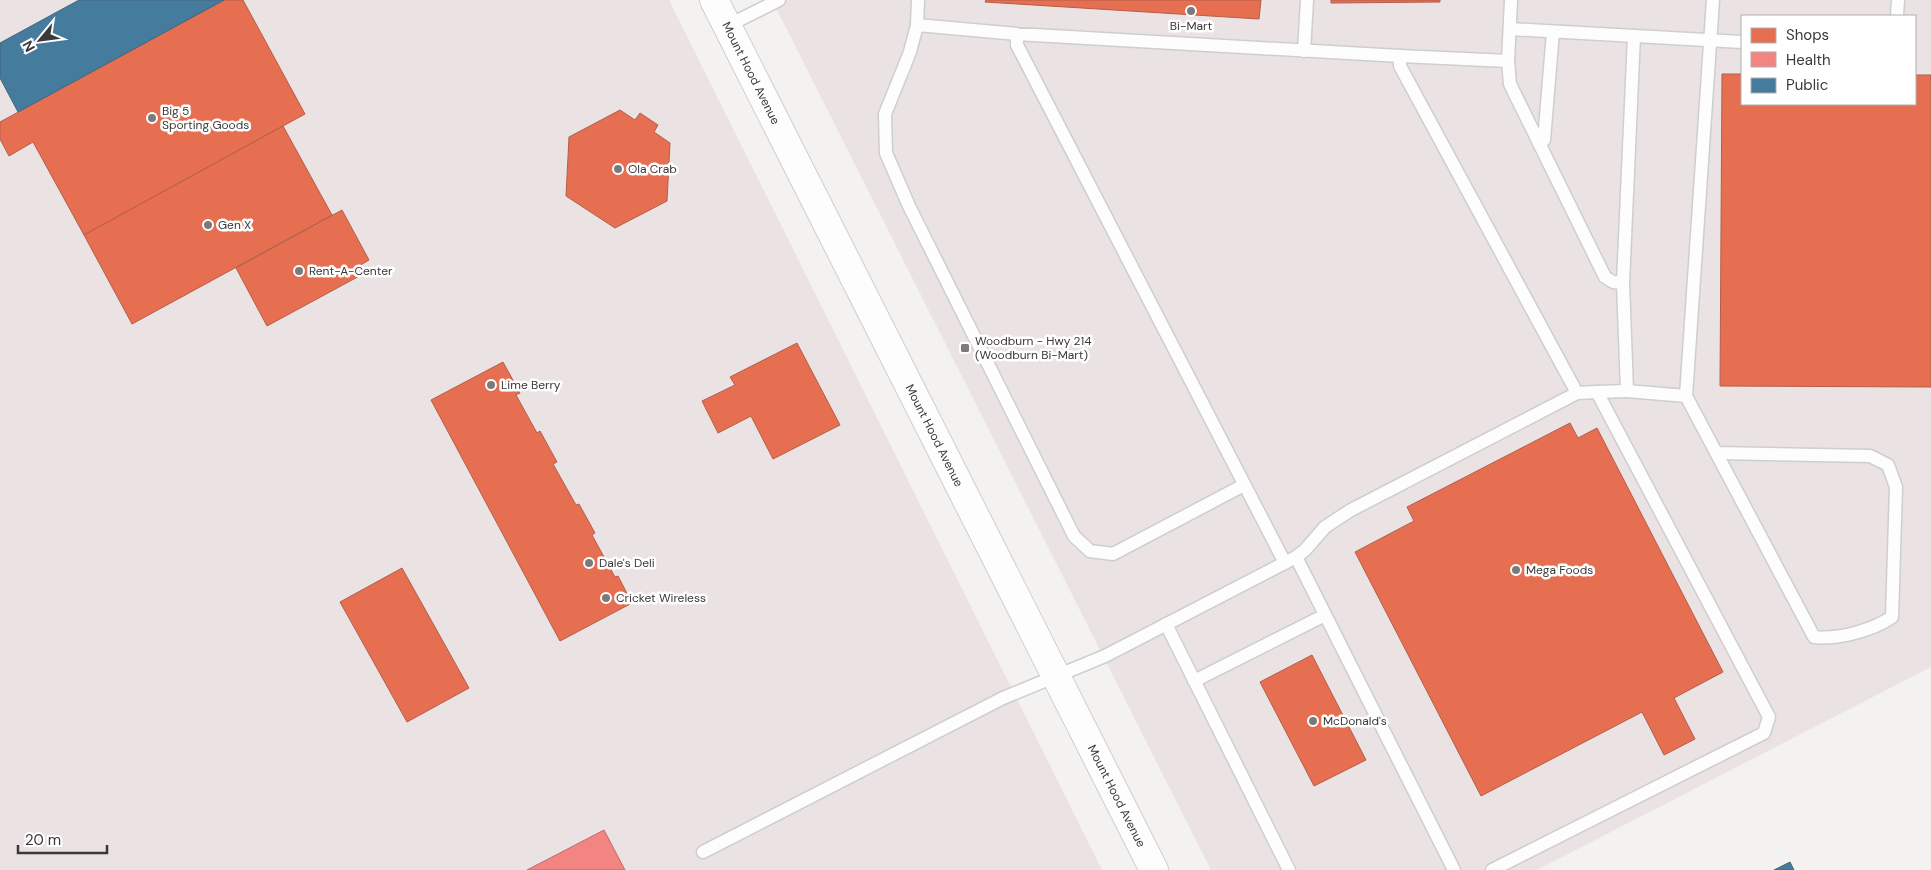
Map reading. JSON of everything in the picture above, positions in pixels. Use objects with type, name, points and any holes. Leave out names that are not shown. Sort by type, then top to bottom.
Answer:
[{"type":"main road","name":"Mount Hood Avenue","points":[[714,0],[1154,870]]},
{"type":"lane","points":[[727,26],[779,0]]},
{"type":"lane","points":[[918,0],[917,25],[910,52],[885,114],[886,154],[909,206],[1074,536],[1090,551],[1112,554],[1244,485]]},
{"type":"lane","points":[[1304,50],[1307,0]]},
{"type":"lane","points":[[1511,0],[1508,61],[1510,84],[1605,277],[1613,282],[1623,283]]},
{"type":"lane","points":[[1713,0],[1686,396],[1718,453],[1814,637],[1826,638],[1872,627],[1881,624],[1892,616],[1896,487],[1888,465],[1870,456],[1718,453]]},
{"type":"lane","points":[[1897,15],[1898,0]]},
{"type":"lane","points":[[917,25],[1017,34],[1508,61]]},
{"type":"lane","points":[[1510,29],[1741,42]]},
{"type":"lane","points":[[1539,143],[1544,140],[1553,32]]},
{"type":"lane","points":[[1017,34],[1017,45],[1244,485],[1325,614],[1454,870]]},
{"type":"lane","points":[[1627,391],[1623,283],[1634,36]]},
{"type":"lane","points":[[1400,56],[1400,66],[1577,393]]},
{"type":"lane","points":[[704,852],[1003,698],[1105,656],[1290,560],[1325,527],[1351,510],[1577,393],[1627,391],[1686,396]]},
{"type":"lane","points":[[1492,870],[1764,732],[1769,717],[1597,392]]},
{"type":"lane","points":[[1194,681],[1325,614]]},
{"type":"lane","points":[[1166,624],[1289,870]]},
{"type":"shaded area","points":[[0,0],[669,0],[1102,870],[0,870]]},
{"type":"shaded area","points":[[772,0],[1931,0],[1931,667],[1537,870],[1211,870]]},
{"type":"building: Shops","name":"Big 5 Sporting Goods","points":[[224,0],[243,0],[305,114],[84,235],[33,142],[9,156],[0,139],[0,122]]},
{"type":"building: Shops","name":"Bi-Mart","points":[[986,0],[1261,0],[1259,19],[985,2]]},
{"type":"building: Shops","points":[[1331,0],[1440,0],[1440,2],[1331,3]]},
{"type":"building: Shops","points":[[1722,74],[1741,74],[1741,105],[1916,105],[1916,75],[1931,75],[1931,387],[1720,386]]},
{"type":"building: Shops","name":"Ola Crab","points":[[620,110],[635,120],[640,113],[658,125],[654,132],[670,143],[667,201],[615,228],[566,196],[569,137]]},
{"type":"building: Shops","name":"Gen X","points":[[283,126],[332,215],[132,324],[84,235]]},
{"type":"building: Shops","name":"Rent-A-Center","points":[[342,210],[369,260],[359,266],[363,274],[267,326],[236,268]]},
{"type":"building: Shops","points":[[797,343],[840,425],[773,459],[751,416],[718,433],[702,401],[735,385],[730,377]]},
{"type":"building: Shops","points":[[503,362],[520,393],[516,395],[537,433],[540,431],[557,462],[553,464],[576,505],[579,504],[595,533],[592,535],[615,577],[618,576],[632,603],[560,641],[431,400]]},
{"type":"building: Shops","points":[[1570,423],[1578,438],[1597,428],[1723,672],[1674,698],[1695,739],[1664,755],[1642,712],[1481,796],[1355,552],[1414,521],[1407,507]]},
{"type":"building: Shops","points":[[402,568],[469,688],[407,722],[340,602]]},
{"type":"building: Shops","name":"McDonald's","points":[[1312,655],[1366,760],[1314,786],[1260,682]]},
{"type":"building: Health","points":[[604,830],[625,870],[527,870]]},
{"type":"building: Public","points":[[79,0],[224,0],[18,112],[0,78],[0,43]]},
{"type":"building: Public","points":[[1790,862],[1794,870],[1774,870]]},
{"type":"place","name":"Bi-Mart","points":[[1191,11]]},
{"type":"place","name":"Big 5 Sporting Goods","points":[[152,118]]},
{"type":"place","name":"Ola Crab","points":[[618,169]]},
{"type":"place","name":"Gen X","points":[[208,225]]},
{"type":"place","name":"Rent-A-Center","points":[[299,271]]},
{"type":"place","name":"Woodburn - Hwy 214 (Woodburn Bi-Mart)","points":[[965,348]]},
{"type":"place","name":"Lime Berry","points":[[491,385]]},
{"type":"place","name":"Dale's Deli","points":[[589,563]]},
{"type":"place","name":"Mega Foods","points":[[1516,570]]},
{"type":"place","name":"Cricket Wireless","points":[[606,598]]},
{"type":"place","name":"McDonald's","points":[[1313,721]]}]
